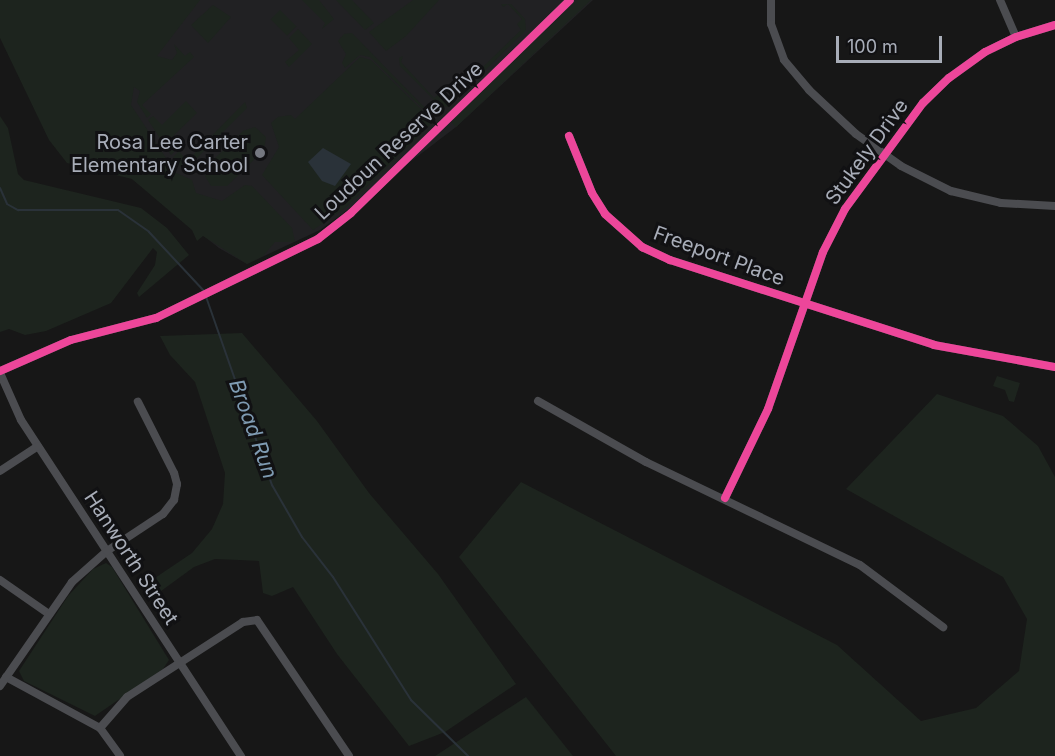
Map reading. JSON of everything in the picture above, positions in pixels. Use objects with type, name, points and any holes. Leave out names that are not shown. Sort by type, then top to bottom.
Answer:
[{"type":"street","name":"Loudoun Reserve Drive","points":[[0,372],[71,340],[122,329],[175,310],[318,239],[351,213],[570,0]]},
{"type":"street","points":[[771,0],[773,33],[790,69],[833,114],[885,154],[951,191],[1001,203],[1055,206]]},
{"type":"street","points":[[1000,0],[1016,37]]},
{"type":"street","name":"Stukely Drive","points":[[725,498],[768,410],[833,230],[885,154],[923,103],[949,78],[985,52],[1016,37],[1055,25]]},
{"type":"street","name":"Freeport Place","points":[[569,136],[592,194],[605,214],[642,247],[670,260],[934,345],[1055,367]]},
{"type":"street","name":"Hanworth Street","points":[[0,372],[38,446],[241,756]]},
{"type":"street","points":[[538,401],[646,462],[725,498],[860,565],[944,627]]},
{"type":"street","points":[[0,686],[72,582],[107,551],[163,514],[176,494],[174,473],[138,402]]},
{"type":"street","points":[[0,471],[38,446]]},
{"type":"street","points":[[0,580],[49,614]]},
{"type":"street","points":[[100,728],[118,704],[243,622],[257,620],[349,756]]},
{"type":"street","points":[[6,678],[100,728],[120,756]]},
{"type":"shaded area","points":[[0,0],[200,0],[157,56],[172,60],[177,53],[174,44],[185,56],[190,52],[194,57],[142,105],[151,114],[147,118],[137,102],[140,91],[134,87],[131,105],[176,173],[192,180],[196,193],[222,201],[245,185],[252,186],[292,228],[295,242],[275,242],[263,256],[247,264],[203,236],[197,241],[192,230],[132,179],[67,163],[49,140],[0,38]]},
{"type":"shaded area","name":"Rosa Lee Carter Elementary School","points":[[23,0],[593,0],[456,127],[342,214],[320,230],[247,264],[219,248],[39,105]]},
{"type":"shaded area","points":[[302,0],[319,0],[334,19],[322,29],[325,23]]},
{"type":"shaded area","points":[[336,0],[352,0],[374,23],[365,30]]},
{"type":"shaded area","points":[[413,0],[439,0],[406,36],[386,51],[369,32]]},
{"type":"shaded area","points":[[577,0],[591,0],[456,127],[451,122]]},
{"type":"shaded area","points":[[508,4],[511,4],[525,19],[526,30],[448,107],[439,105],[400,66],[399,58],[403,56],[401,62],[434,98],[440,93],[452,97],[521,30],[517,24],[522,19]]},
{"type":"shaded area","points":[[213,5],[231,17],[208,43],[191,25]]},
{"type":"shaded area","points":[[280,10],[296,26],[287,35],[271,19]]},
{"type":"shaded area","points":[[298,29],[312,44],[289,67],[285,62],[299,50],[289,38]]},
{"type":"shaded area","points":[[352,33],[428,111],[432,118],[370,57],[360,55],[345,68],[342,63],[346,54],[338,41],[344,34]]},
{"type":"shaded area","points":[[360,57],[371,60],[430,118],[430,125],[345,208],[313,230],[262,175],[279,147],[271,123],[278,117],[291,115],[295,119]]},
{"type":"shaded area","points":[[186,101],[197,113],[169,140],[177,149],[171,155],[148,120],[153,116],[162,125]]},
{"type":"shaded area","points":[[245,102],[247,108],[196,159],[191,173],[184,171],[173,157],[179,151],[187,161]]},
{"type":"shaded area","points":[[0,116],[8,128],[18,174],[24,180],[141,208],[167,228],[189,255],[139,297],[137,293],[155,265],[157,252],[153,248],[111,303],[46,331],[25,335],[9,329],[0,332]]},
{"type":"shaded area","points":[[255,127],[266,137],[264,150],[227,186],[211,186],[205,176],[209,164],[243,131]]},
{"type":"shaded area","points":[[323,148],[351,164],[335,186],[322,181],[308,162]]},
{"type":"shaded area","points":[[242,333],[317,421],[369,493],[438,574],[516,684],[445,732],[409,746],[337,654],[293,587],[272,596],[263,593],[259,561],[215,559],[194,567],[157,594],[143,586],[192,553],[212,529],[223,504],[225,473],[195,382],[170,355],[160,336]]},
{"type":"shaded area","points":[[997,376],[1020,383],[1014,402],[1009,401],[1005,390],[993,386]]},
{"type":"shaded area","points":[[937,394],[1003,416],[1038,446],[1055,477],[1055,756],[616,756],[459,557],[521,482],[837,645],[921,721],[976,708],[1019,671],[1027,619],[1003,577],[846,489]]},
{"type":"shaded area","points":[[106,563],[112,567],[169,660],[163,669],[95,716],[24,681],[19,671],[68,596],[93,569]]},
{"type":"shaded area","points":[[526,697],[573,756],[435,756]]},
{"type":"waterway","name":"Broad Run","points":[[0,188],[7,204],[18,210],[118,210],[149,232],[204,291],[272,485],[302,537],[333,577],[411,700],[468,756]]},
{"type":"cycle path","points":[[0,371],[71,340],[156,318],[318,239],[351,213],[570,0]]},
{"type":"cycle path","points":[[725,498],[768,409],[823,252],[845,209],[923,103],[949,78],[985,52],[1016,37],[1055,25]]},
{"type":"cycle path","points":[[569,136],[592,193],[605,214],[642,247],[670,260],[934,345],[1055,367]]},
{"type":"place","name":"Rosa Lee Carter Elementary School","points":[[260,153]]}]
